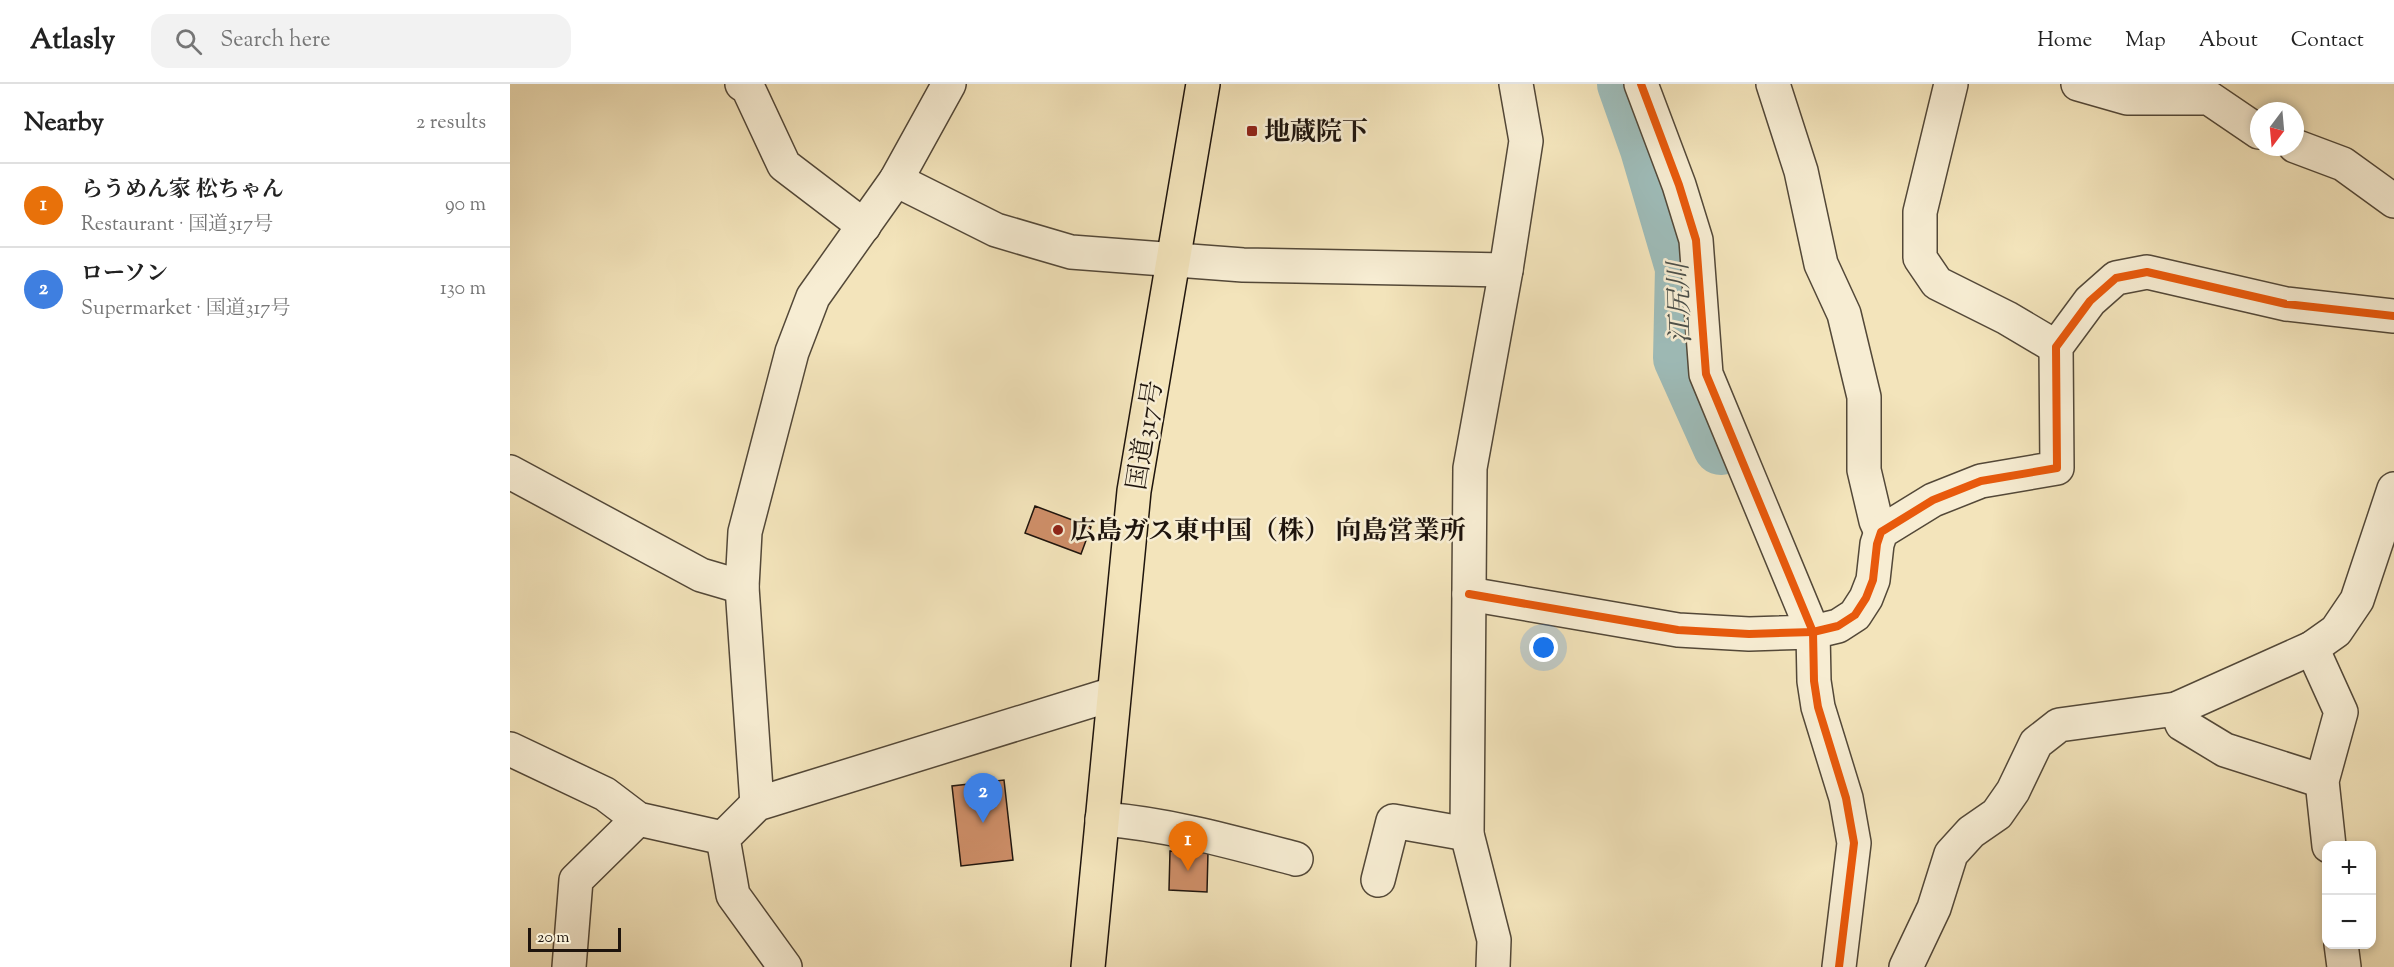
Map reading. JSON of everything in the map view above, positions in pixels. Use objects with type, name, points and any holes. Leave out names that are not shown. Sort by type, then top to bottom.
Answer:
[{"type":"highway","name":"国道317号","points":[[1088,967],[1134,491],[1203,84]]},
{"type":"street","points":[[742,84],[748,88],[784,165],[864,225]]},
{"type":"street","points":[[757,804],[742,587],[745,532],[792,352],[813,297],[896,180],[949,84]]},
{"type":"street","points":[[1493,967],[1494,940],[1467,834],[1470,468],[1506,270],[1526,141],[1516,84]]},
{"type":"street","points":[[1641,84],[1679,185],[1696,240],[1706,374],[1802,632],[1818,707],[1846,798],[1854,843],[1839,967]]},
{"type":"street","points":[[1773,84],[1801,171],[1821,264],[1844,314],[1863,397],[1864,471],[1876,521],[1881,532]]},
{"type":"street","points":[[1951,84],[1920,212],[1920,258],[1937,283],[2007,318],[2056,347]]},
{"type":"street","points":[[2078,84],[2127,98],[2209,98],[2250,126]]},
{"type":"street","points":[[2304,149],[2343,164],[2394,201]]},
{"type":"street","points":[[896,180],[996,230],[1071,252],[1243,265],[1506,270]]},
{"type":"street","points":[[1469,594],[1678,630],[1749,634],[1802,632],[1838,626],[1855,615],[1866,598],[1873,580],[1876,544],[1881,532],[1933,500],[1981,481],[2057,468],[2056,347],[2090,301],[2116,278],[2147,272],[2286,304],[2394,316]]},
{"type":"street","points":[[512,477],[701,575],[742,587]]},
{"type":"street","points":[[1906,967],[1934,908],[1951,854],[1971,832],[1997,814],[2013,790],[2036,743],[2059,725],[2176,709],[2312,648],[2336,631],[2357,600],[2394,489]]},
{"type":"street","points":[[2312,648],[2341,712],[2322,781],[2328,841]]},
{"type":"street","points":[[723,838],[757,804],[1113,694]]},
{"type":"street","points":[[2176,709],[2182,724],[2225,750],[2322,781]]},
{"type":"street","points":[[510,748],[605,794],[638,819],[723,838]]},
{"type":"street","points":[[569,967],[576,880],[638,819]]},
{"type":"street","points":[[1102,819],[1218,838],[1296,859]]},
{"type":"street","points":[[1378,880],[1393,821],[1467,834]]},
{"type":"street","points":[[723,838],[733,895],[785,967]]},
{"type":"street","points":[[2342,949],[2344,967]]},
{"type":"building","name":"広島ガス東中国（株） 向島営業所","points":[[1035,506],[1091,527],[1081,554],[1025,533]]},
{"type":"building","points":[[1004,780],[1013,860],[961,866],[952,786]]},
{"type":"building","points":[[1170,851],[1208,852],[1207,892],[1169,890]]},
{"type":"waterway","name":"江尻川","points":[[1625,84],[1648,149],[1683,268],[1681,358],[1721,447]]},
{"type":"cycle path","points":[[1469,594],[1678,630],[1749,634],[1813,632],[1706,374],[1696,240],[1679,185],[1641,84]]},
{"type":"cycle path","points":[[1839,967],[1854,843],[1846,798],[1818,707],[1814,681],[1813,632],[1838,626],[1855,615],[1866,598],[1873,580],[1877,544],[1881,532],[1933,500],[1981,481],[2057,468],[2056,347],[2090,301],[2116,278],[2147,272],[2286,304],[2394,316]]},
{"type":"place","name":"地蔵院下","points":[[1252,131]]},
{"type":"place","name":"広島ガス東中国（株） 向島営業所","points":[[1058,530]]},
{"type":"place","name":"ローソン","points":[[983,823]]},
{"type":"place","name":"らうめん家 松ちゃん","points":[[1188,871]]}]
